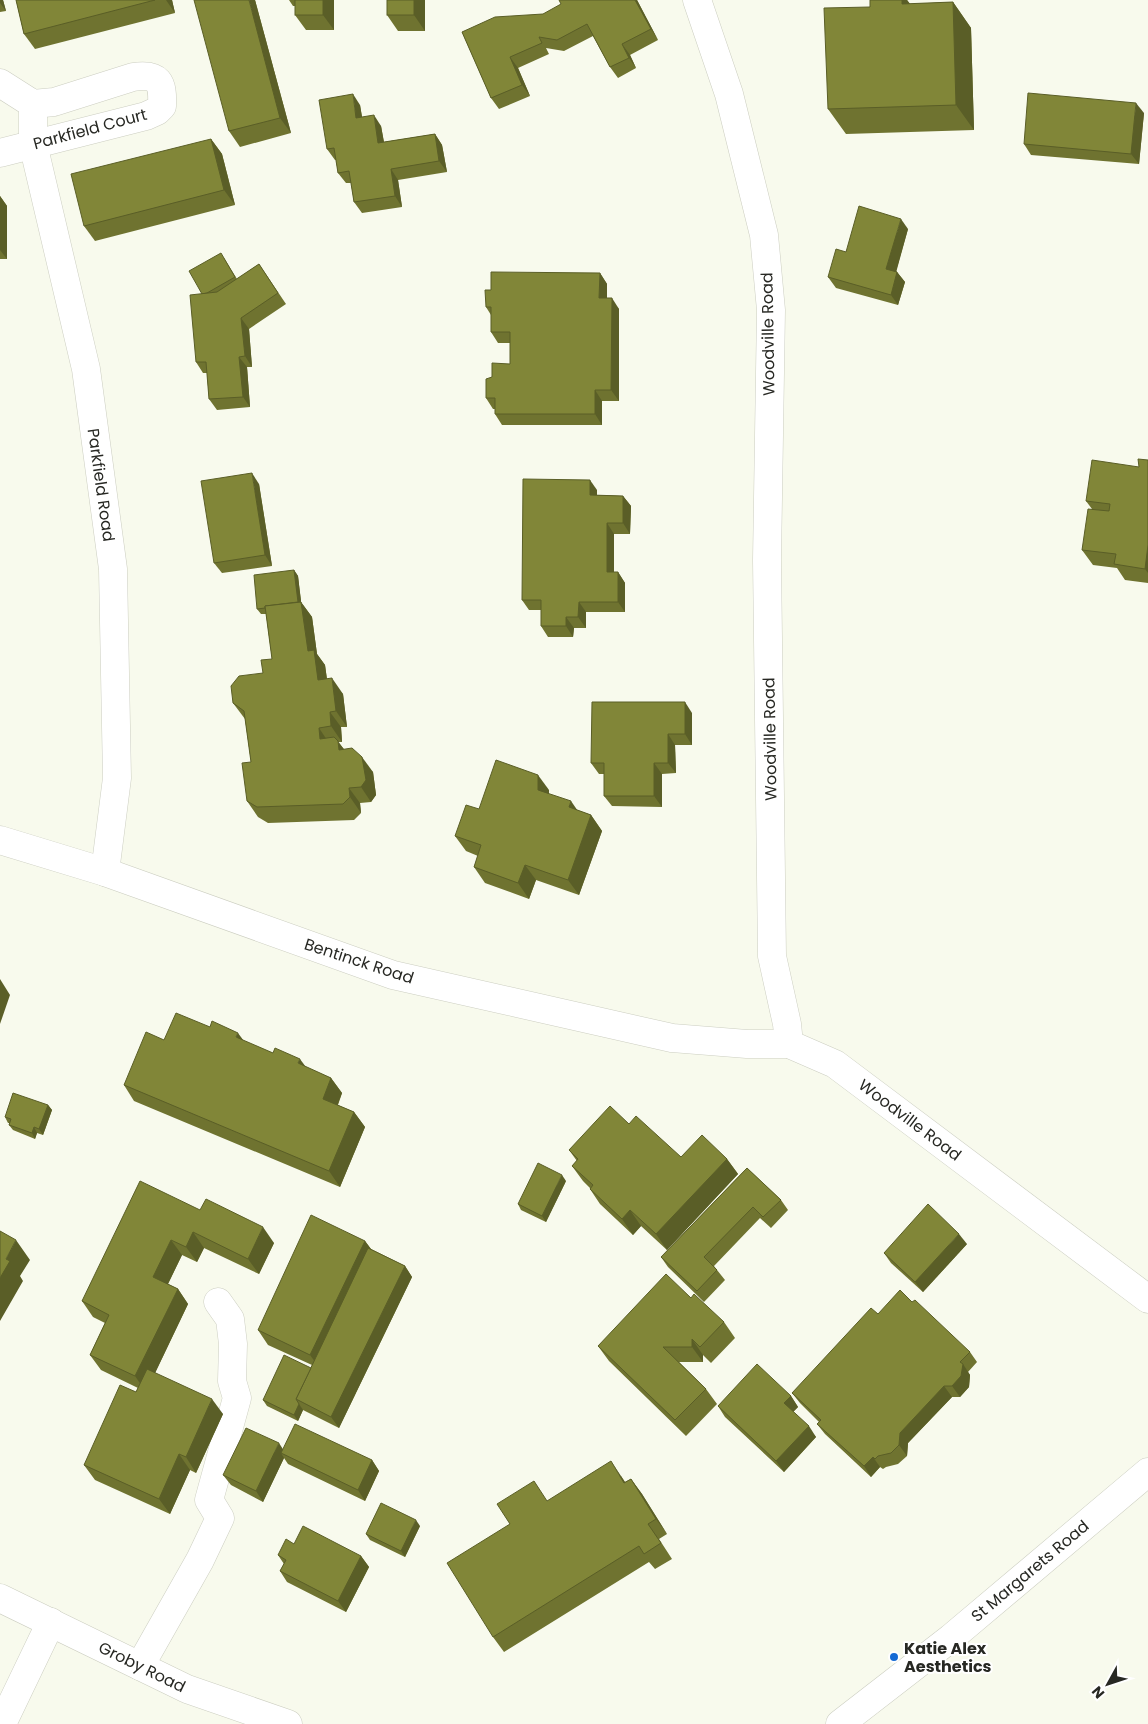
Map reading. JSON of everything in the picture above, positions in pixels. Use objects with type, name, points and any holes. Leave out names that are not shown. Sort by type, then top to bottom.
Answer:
[{"type":"street","name":"Woodville Road","points":[[697,0],[732,103],[764,235],[771,310],[768,560],[772,956],[787,1024],[789,1044],[835,1064],[1148,1300]]},
{"type":"street","name":"Parkfield Court","points":[[0,153],[146,116],[157,111],[162,106],[163,92],[158,80],[153,76],[146,75],[54,102],[33,104]]},
{"type":"street","points":[[0,82],[33,104]]},
{"type":"street","name":"Parkfield Road","points":[[33,104],[33,144],[86,369],[113,569],[117,778],[105,872]]},
{"type":"street","name":"Bentinck Road","points":[[0,840],[105,872],[393,975],[672,1038],[747,1044],[789,1044]]},
{"type":"street","points":[[140,1666],[200,1560],[220,1518],[209,1500],[237,1398],[232,1381],[233,1344],[230,1319],[218,1302]]},
{"type":"street","name":"St Margarets Road","points":[[840,1724],[951,1638],[1148,1472]]},
{"type":"street","name":"Groby Road","points":[[0,1598],[187,1689],[288,1724]]},
{"type":"street","points":[[2,1724],[51,1622]]},
{"type":"building","points":[[16,0],[155,0],[24,34]]},
{"type":"building","points":[[194,0],[249,0],[280,118],[229,131]]},
{"type":"building","points":[[295,0],[323,0],[323,15],[295,15]]},
{"type":"building","points":[[387,0],[414,0],[414,15],[387,15]]},
{"type":"building","points":[[559,0],[635,0],[651,29],[622,44],[629,58],[610,67],[587,24],[557,40],[539,37],[542,43],[510,57],[522,85],[491,98],[462,32],[495,17],[543,14],[561,4]]},
{"type":"building","points":[[870,0],[902,0],[902,4],[953,2],[956,105],[828,109],[824,8],[870,7]]},
{"type":"building","points":[[1028,93],[1136,103],[1131,154],[1024,144]]},
{"type":"building","points":[[353,94],[356,118],[374,115],[378,143],[435,134],[439,161],[391,169],[395,196],[354,202],[349,171],[338,173],[334,148],[327,149],[319,100]]},
{"type":"building","points":[[211,139],[224,190],[84,226],[71,174]]},
{"type":"building","points":[[859,206],[901,219],[886,269],[897,272],[891,295],[828,277],[836,249],[846,252]]},
{"type":"building","points":[[221,253],[235,277],[202,294],[189,271]]},
{"type":"building","points":[[259,264],[278,293],[241,318],[245,356],[239,357],[243,397],[209,399],[206,362],[196,362],[190,295],[217,292]]},
{"type":"building","points":[[491,272],[600,273],[599,298],[612,298],[611,390],[595,390],[595,414],[495,414],[495,398],[486,398],[486,379],[492,377],[492,363],[510,364],[510,332],[491,332],[491,307],[486,307],[485,290],[491,290]]},
{"type":"building","points":[[1138,459],[1148,460],[1148,545],[1145,569],[1114,564],[1116,554],[1082,550],[1088,509],[1109,511],[1110,504],[1086,501],[1092,460],[1139,467]]},
{"type":"building","points":[[252,473],[265,555],[214,563],[201,481]]},
{"type":"building","points":[[523,479],[590,480],[590,495],[623,496],[623,523],[607,523],[607,572],[618,572],[618,602],[579,602],[578,617],[566,617],[566,626],[541,626],[541,600],[522,600]]},
{"type":"building","points":[[294,570],[298,602],[265,606],[265,608],[257,609],[254,575]]},
{"type":"building","points":[[301,602],[308,651],[314,650],[318,680],[332,678],[336,711],[330,712],[331,726],[319,728],[320,739],[334,737],[338,741],[339,750],[352,748],[362,757],[366,780],[361,787],[349,788],[350,797],[343,804],[257,807],[247,801],[242,763],[251,762],[244,711],[233,703],[231,686],[239,676],[263,673],[261,660],[272,659],[265,606]]},
{"type":"building","points":[[592,702],[685,702],[685,734],[668,734],[668,763],[654,763],[654,796],[604,796],[604,763],[591,763]]},
{"type":"building","points":[[496,760],[538,775],[538,790],[571,801],[569,807],[591,815],[568,880],[525,865],[518,883],[474,867],[481,845],[455,836],[466,805],[479,809]]},
{"type":"building","points":[[176,1013],[210,1027],[212,1021],[238,1033],[236,1037],[273,1053],[275,1048],[300,1059],[298,1063],[331,1078],[323,1099],[354,1112],[329,1171],[124,1085],[146,1032],[164,1040]]},
{"type":"building","points":[[13,1093],[48,1105],[39,1129],[34,1127],[32,1133],[9,1125],[11,1119],[5,1117]]},
{"type":"building","points":[[610,1106],[629,1124],[636,1116],[681,1157],[702,1135],[727,1159],[656,1234],[630,1210],[622,1219],[590,1189],[593,1185],[572,1166],[578,1159],[569,1150]]},
{"type":"building","points":[[538,1163],[562,1175],[542,1216],[518,1204]]},
{"type":"building","points":[[747,1168],[781,1200],[763,1217],[753,1207],[704,1257],[717,1270],[697,1291],[661,1257]]},
{"type":"building","points":[[140,1181],[200,1210],[206,1199],[263,1227],[248,1259],[193,1232],[186,1247],[171,1240],[153,1277],[178,1289],[135,1376],[90,1355],[109,1315],[82,1301]]},
{"type":"building","points":[[928,1204],[959,1234],[915,1282],[884,1253]]},
{"type":"building","points":[[311,1215],[365,1241],[310,1355],[258,1330]]},
{"type":"building","points":[[0,1231],[16,1240],[6,1259],[10,1261],[0,1278]]},
{"type":"building","points":[[368,1248],[405,1266],[331,1417],[296,1399]]},
{"type":"building","points":[[666,1274],[691,1298],[694,1294],[724,1322],[700,1347],[692,1339],[692,1347],[663,1347],[706,1389],[675,1420],[598,1346]]},
{"type":"building","points":[[900,1290],[912,1302],[915,1300],[970,1352],[960,1362],[963,1364],[961,1376],[952,1386],[944,1386],[900,1433],[899,1445],[891,1453],[878,1456],[875,1459],[873,1457],[864,1466],[817,1424],[821,1420],[792,1393],[871,1308],[878,1314]]},
{"type":"building","points":[[284,1355],[311,1368],[296,1399],[299,1404],[294,1415],[263,1400]]},
{"type":"building","points":[[757,1364],[791,1396],[784,1403],[809,1426],[776,1461],[718,1406]]},
{"type":"building","points":[[147,1369],[212,1399],[186,1457],[179,1454],[159,1499],[84,1465],[120,1385],[136,1392]]},
{"type":"building","points":[[295,1424],[372,1460],[358,1490],[281,1453]]},
{"type":"building","points":[[246,1428],[279,1443],[256,1491],[223,1475]]},
{"type":"building","points":[[611,1461],[624,1483],[631,1479],[656,1519],[648,1524],[661,1543],[644,1554],[639,1546],[493,1637],[447,1563],[510,1524],[497,1504],[534,1481],[547,1501]]},
{"type":"building","points":[[381,1503],[416,1520],[401,1551],[366,1534]]},
{"type":"building","points":[[303,1526],[361,1556],[338,1601],[280,1571],[286,1560],[278,1555],[286,1539],[294,1544]]},
{"type":"place","name":"Katie Alex Aesthetics","points":[[894,1657]]}]
